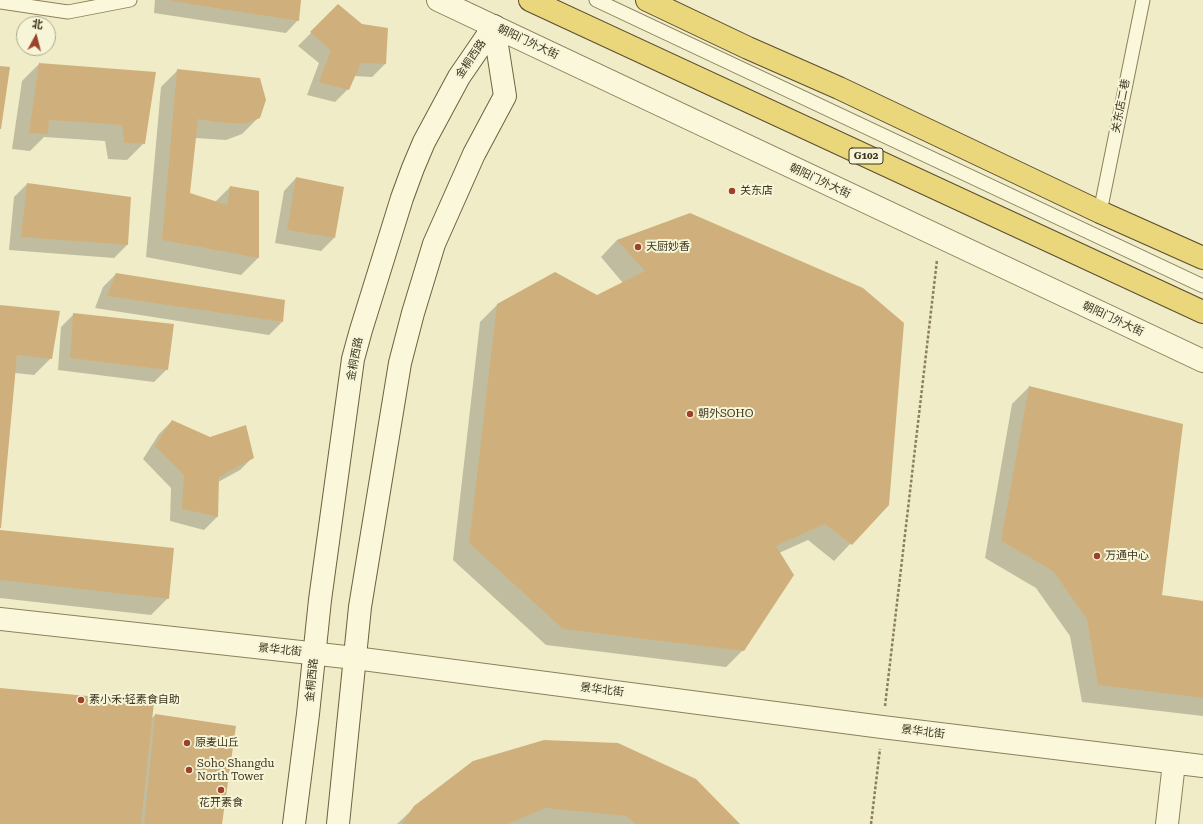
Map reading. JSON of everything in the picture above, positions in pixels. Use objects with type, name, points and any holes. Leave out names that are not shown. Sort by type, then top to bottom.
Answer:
[{"type":"highway","name":"G102","points":[[530,0],[1203,312]]},
{"type":"highway","points":[[647,0],[748,48],[839,88],[1100,212],[1203,258]]},
{"type":"street","name":"朝阳门外大街","points":[[438,0],[1203,361]]},
{"type":"street","name":"金桐西路","points":[[294,824],[308,714],[320,600],[354,359],[361,330],[402,198],[424,142],[458,77],[494,26]]},
{"type":"street","name":"金桐西路","points":[[338,824],[360,607],[400,363],[413,313],[434,244],[474,154],[505,96],[494,26]]},
{"type":"street","name":"景华北街","points":[[0,619],[355,658],[882,727],[1203,766]]},
{"type":"street","points":[[1167,824],[1174,763]]},
{"type":"lane","points":[[0,2],[68,12],[130,0]]},
{"type":"lane","points":[[596,0],[1203,286]]},
{"type":"lane","name":"关东店二巷","points":[[1100,212],[1143,0]]},
{"type":"path","points":[[871,824],[940,238]]},
{"type":"building","points":[[171,0],[301,0],[299,21]]},
{"type":"building","points":[[338,4],[362,24],[388,28],[386,64],[361,63],[349,90],[319,82],[331,50],[310,32]]},
{"type":"building","points":[[39,63],[156,72],[145,144],[124,143],[122,125],[49,120],[48,134],[29,133]]},
{"type":"building","points":[[0,66],[10,67],[1,129],[0,129]]},
{"type":"building","points":[[177,69],[260,78],[266,100],[260,118],[244,124],[198,119],[190,193],[227,205],[230,186],[259,191],[259,258],[162,240]]},
{"type":"building","points":[[296,177],[344,187],[335,238],[287,230]]},
{"type":"building","points":[[27,183],[131,197],[128,245],[21,237]]},
{"type":"building","name":"朝外SOHO","points":[[690,213],[863,288],[904,323],[889,505],[852,545],[825,524],[776,546],[794,575],[744,651],[563,629],[469,543],[497,304],[555,272],[597,295],[645,271],[617,240]]},
{"type":"building","points":[[116,273],[285,300],[283,322],[107,296]]},
{"type":"building","points":[[0,305],[60,311],[52,359],[17,355],[1,528],[0,528]]},
{"type":"building","points":[[73,313],[174,324],[168,370],[70,358]]},
{"type":"building","name":"万通中心","points":[[1029,386],[1183,424],[1162,595],[1203,601],[1203,698],[1098,685],[1087,619],[1053,571],[1001,541]]},
{"type":"building","points":[[172,420],[210,437],[246,425],[254,458],[219,477],[218,517],[182,509],[184,475],[155,446]]},
{"type":"building","points":[[0,530],[174,548],[169,599],[0,580]]},
{"type":"building","points":[[0,688],[154,702],[141,824],[0,824]]},
{"type":"building","name":"Soho Shangdu North Tower","points":[[155,714],[236,726],[222,824],[144,824]]},
{"type":"building","points":[[544,740],[618,743],[696,779],[740,824],[636,824],[626,816],[545,808],[508,824],[402,824],[414,806],[473,761]]},
{"type":"place","name":"关东店","points":[[732,191]]},
{"type":"place","name":"天厨妙香","points":[[638,247]]},
{"type":"place","name":"朝外SOHO","points":[[690,414]]},
{"type":"place","name":"万通中心","points":[[1097,556]]},
{"type":"place","name":"素小禾·轻素食自助","points":[[81,700]]},
{"type":"place","name":"原麦山丘","points":[[187,743]]},
{"type":"place","name":"Soho Shangdu North Tower","points":[[189,770]]},
{"type":"place","name":"花开素食","points":[[221,790]]}]
